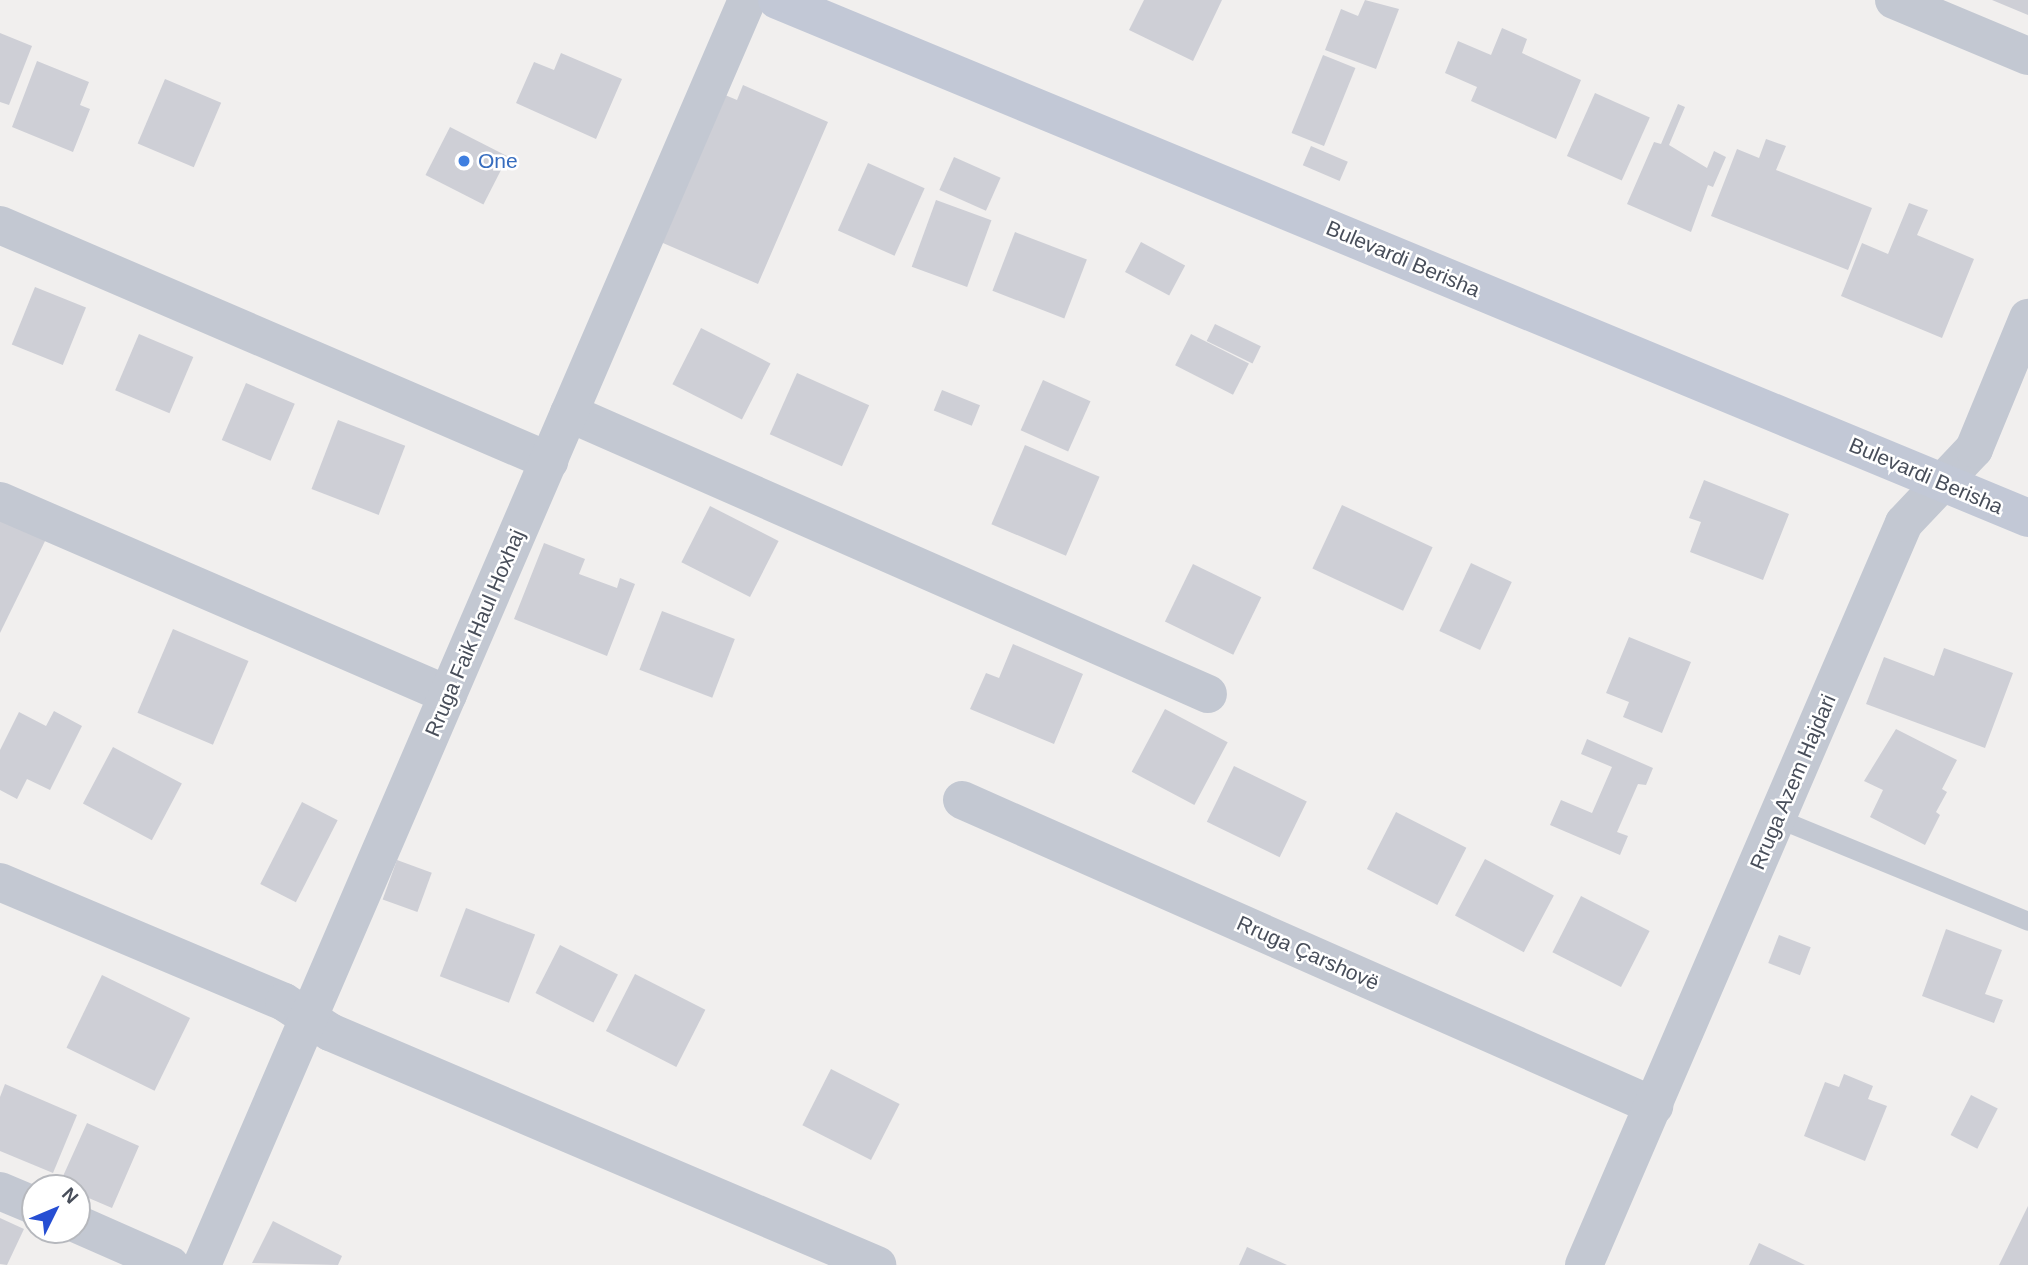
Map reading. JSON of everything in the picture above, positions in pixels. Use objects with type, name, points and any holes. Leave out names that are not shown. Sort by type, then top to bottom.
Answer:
[{"type":"main road","name":"Bulevardi Berisha","points":[[777,0],[2028,518]]},
{"type":"street","name":"Rruga Faik Haul Hoxhaj","points":[[202,1265],[747,0]]},
{"type":"street","points":[[1894,0],[2028,56]]},
{"type":"street","points":[[0,225],[549,460]]},
{"type":"street","name":"Rruga Azem Hajdari","points":[[1584,1265],[1904,523],[1974,449],[2028,318]]},
{"type":"street","points":[[569,413],[1208,694]]},
{"type":"street","points":[[0,500],[448,695]]},
{"type":"street","name":"Rruga Çarshovë","points":[[962,800],[1654,1106]]},
{"type":"street","points":[[0,882],[284,1002],[330,1032],[877,1265]]},
{"type":"street","points":[[0,1191],[21,1200]]},
{"type":"street","points":[[91,1230],[170,1265]]},
{"type":"lane","points":[[1777,818],[2028,921]]},
{"type":"building","points":[[1144,0],[1222,0],[1193,61],[1129,30]]},
{"type":"building","points":[[1365,0],[1399,9],[1376,69],[1325,50],[1341,9],[1358,16]]},
{"type":"building","points":[[1992,0],[2028,0],[2028,15]]},
{"type":"building","points":[[1502,28],[1527,39],[1522,53],[1581,80],[1556,139],[1471,101],[1477,87],[1445,73],[1458,41],[1491,55]]},
{"type":"building","points":[[0,33],[32,46],[9,105],[0,102]]},
{"type":"building","points":[[561,53],[622,79],[596,139],[516,103],[534,62],[554,70]]},
{"type":"building","points":[[1323,55],[1355,68],[1324,146],[1292,133]]},
{"type":"building","points":[[37,61],[89,82],[80,105],[90,109],[73,152],[12,127]]},
{"type":"building","points":[[165,79],[221,103],[194,167],[138,143]]},
{"type":"building","points":[[743,85],[828,122],[758,284],[649,237],[713,90],[737,100]]},
{"type":"building","points":[[1595,93],[1650,117],[1622,180],[1567,156]]},
{"type":"building","points":[[1678,104],[1685,107],[1669,145],[1707,168],[1714,151],[1726,157],[1713,187],[1708,185],[1691,232],[1627,204],[1654,142],[1661,144]]},
{"type":"building","points":[[450,127],[508,157],[483,205],[425,175]]},
{"type":"building","points":[[1766,139],[1786,146],[1776,170],[1872,208],[1848,270],[1711,216],[1737,149],[1759,158]]},
{"type":"building","points":[[1311,146],[1348,162],[1340,181],[1303,165]]},
{"type":"building","points":[[954,157],[1001,178],[986,211],[939,190]]},
{"type":"building","points":[[868,163],[925,188],[895,256],[838,231]]},
{"type":"building","points":[[936,200],[991,220],[967,287],[912,267]]},
{"type":"building","points":[[1909,203],[1928,210],[1917,235],[1974,259],[1942,338],[1841,296],[1862,243],[1888,254]]},
{"type":"building","points":[[1015,232],[1087,260],[1064,318],[992,291]]},
{"type":"building","points":[[1141,242],[1185,265],[1169,295],[1125,272]]},
{"type":"building","points":[[35,287],[86,308],[63,365],[12,344]]},
{"type":"building","points":[[1215,324],[1261,346],[1253,363],[1207,341]]},
{"type":"building","points":[[701,328],[770,363],[742,420],[672,384]]},
{"type":"building","points":[[139,334],[193,357],[169,413],[115,390]]},
{"type":"building","points":[[1191,334],[1249,364],[1233,395],[1175,365]]},
{"type":"building","points":[[797,373],[869,405],[842,466],[770,434]]},
{"type":"building","points":[[1043,380],[1091,401],[1068,451],[1021,430]]},
{"type":"building","points":[[246,383],[295,404],[271,461],[222,440]]},
{"type":"building","points":[[942,390],[980,405],[972,426],[934,410]]},
{"type":"building","points":[[338,420],[405,446],[379,515],[311,489]]},
{"type":"building","points":[[1025,445],[1100,477],[1066,556],[991,524]]},
{"type":"building","points":[[1704,480],[1789,514],[1763,580],[1690,552],[1701,522],[1689,518]]},
{"type":"building","points":[[1342,505],[1433,547],[1403,611],[1312,568]]},
{"type":"building","points":[[710,506],[779,541],[750,597],[681,562]]},
{"type":"building","points":[[0,514],[47,537],[0,633]]},
{"type":"building","points":[[544,543],[585,559],[579,574],[617,588],[620,578],[635,584],[607,656],[514,619]]},
{"type":"building","points":[[1471,563],[1512,582],[1480,650],[1439,631]]},
{"type":"building","points":[[1193,564],[1261,597],[1233,655],[1165,622]]},
{"type":"building","points":[[662,611],[735,639],[712,698],[639,670]]},
{"type":"building","points":[[173,629],[248,661],[213,745],[137,713]]},
{"type":"building","points":[[1629,637],[1691,662],[1662,733],[1623,717],[1629,702],[1606,693]]},
{"type":"building","points":[[1013,644],[1083,674],[1054,744],[970,709],[986,673],[999,678]]},
{"type":"building","points":[[1944,648],[2013,673],[1985,748],[1866,704],[1884,657],[1934,676]]},
{"type":"building","points":[[1165,709],[1228,742],[1194,805],[1132,772]]},
{"type":"building","points":[[54,711],[82,726],[50,790],[27,779],[17,799],[0,790],[0,750],[19,712],[46,726]]},
{"type":"building","points":[[1896,729],[1957,760],[1942,789],[1947,792],[1936,812],[1940,815],[1925,845],[1870,817],[1883,790],[1864,781]]},
{"type":"building","points":[[1587,739],[1653,768],[1646,785],[1638,784],[1617,832],[1628,836],[1620,855],[1550,825],[1561,800],[1592,813],[1612,767],[1581,754]]},
{"type":"building","points":[[113,747],[182,784],[152,840],[83,804]]},
{"type":"building","points":[[1234,766],[1307,802],[1280,857],[1207,822]]},
{"type":"building","points":[[302,802],[338,820],[296,902],[260,884]]},
{"type":"building","points":[[1396,812],[1466,848],[1437,905],[1367,869]]},
{"type":"building","points":[[1485,859],[1554,896],[1524,952],[1455,916]]},
{"type":"building","points":[[397,860],[432,873],[417,912],[383,899]]},
{"type":"building","points":[[1581,896],[1650,931],[1621,987],[1552,952]]},
{"type":"building","points":[[466,908],[535,935],[509,1003],[440,976]]},
{"type":"building","points":[[1946,929],[2002,950],[1985,994],[2003,1000],[1994,1023],[1922,996]]},
{"type":"building","points":[[1779,935],[1811,947],[1800,975],[1768,963]]},
{"type":"building","points":[[560,945],[618,975],[593,1023],[535,993]]},
{"type":"building","points":[[635,974],[705,1010],[676,1067],[606,1031]]},
{"type":"building","points":[[102,975],[190,1018],[155,1091],[66,1048]]},
{"type":"building","points":[[831,1069],[900,1104],[871,1160],[802,1125]]},
{"type":"building","points":[[1844,1074],[1873,1086],[1868,1099],[1887,1106],[1865,1161],[1804,1136],[1825,1082],[1839,1087]]},
{"type":"building","points":[[5,1084],[77,1115],[53,1173],[0,1151],[0,1097]]},
{"type":"building","points":[[1971,1095],[1998,1109],[1977,1149],[1951,1135]]},
{"type":"building","points":[[87,1123],[139,1146],[112,1208],[91,1199],[91,1174],[64,1174]]},
{"type":"building","points":[[2028,1206],[2028,1265],[1999,1265]]},
{"type":"building","points":[[0,1218],[21,1228],[21,1235],[7,1265],[0,1264]]},
{"type":"building","points":[[273,1221],[342,1256],[338,1265],[252,1263]]},
{"type":"building","points":[[1759,1243],[1805,1265],[1749,1265]]},
{"type":"building","points":[[1247,1247],[1287,1265],[1239,1265]]},
{"type":"place","name":"One","points":[[464,161]]}]
